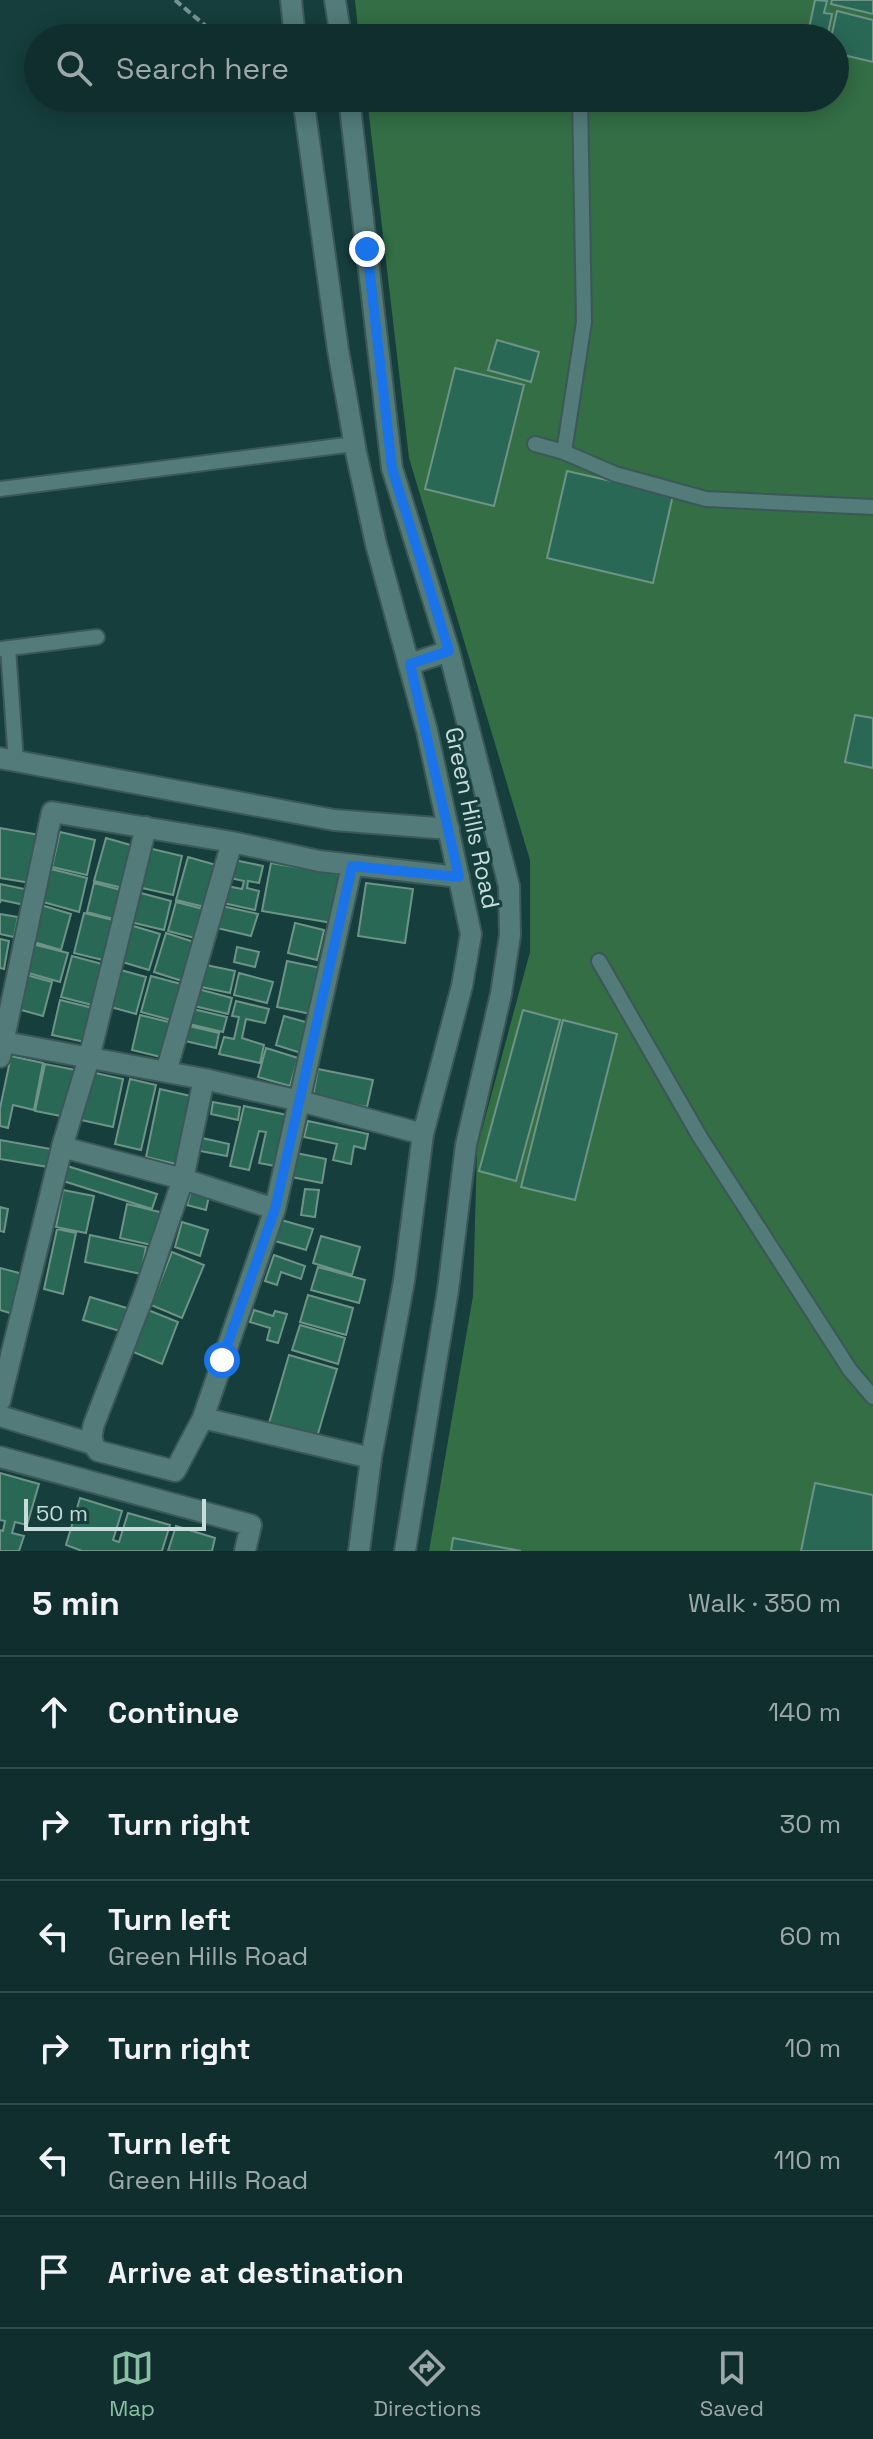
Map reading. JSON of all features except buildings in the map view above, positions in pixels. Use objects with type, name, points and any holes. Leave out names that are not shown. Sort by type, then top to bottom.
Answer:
[{"type":"street","points":[[291,0],[294,24]]},
{"type":"street","points":[[335,0],[339,24]]},
{"type":"street","name":"Green Hills Road","points":[[305,112],[354,444],[376,544],[410,664],[471,934],[462,986],[423,1134],[404,1281],[371,1458],[359,1551]]},
{"type":"street","name":"Green Hills Road","points":[[351,112],[392,468],[449,651],[509,886],[510,935],[501,994],[466,1145],[448,1290],[405,1551]]},
{"type":"street","points":[[410,664],[449,651]]},
{"type":"street","points":[[8,760],[334,820],[449,829]]},
{"type":"street","points":[[423,1134],[204,1079],[89,1058],[2,1049],[52,812],[352,866],[459,877]]},
{"type":"street","points":[[0,1401],[62,1147],[89,1058],[146,827]]},
{"type":"street","points":[[166,1072],[232,842]]},
{"type":"street","points":[[204,1079],[183,1179],[143,1297],[91,1434],[98,1451],[175,1471],[203,1418],[275,1209],[352,866]]},
{"type":"street","points":[[62,1147],[183,1179],[275,1209]]},
{"type":"street","points":[[0,1416],[93,1444]]},
{"type":"street","points":[[203,1418],[371,1458]]},
{"type":"street","points":[[0,1457],[251,1525],[245,1551]]},
{"type":"lane","points":[[564,452],[584,322],[580,112]]},
{"type":"lane","points":[[0,489],[354,444]]},
{"type":"lane","points":[[535,444],[564,452],[615,474],[706,499],[873,507]]},
{"type":"lane","points":[[8,760],[4,648],[97,637]]},
{"type":"lane","points":[[599,961],[700,1137],[850,1370],[873,1397]]},
{"type":"path","points":[[175,0],[203,24]]},
{"type":"green space","points":[[355,0],[873,0],[873,1551],[429,1551],[473,1296],[477,1148],[530,952],[530,860],[409,458],[369,112],[849,112],[849,24],[358,24]]},
{"type":"route","points":[[222,1360],[275,1209],[352,866],[459,877],[410,664],[449,651],[392,468],[367,249]]}]
